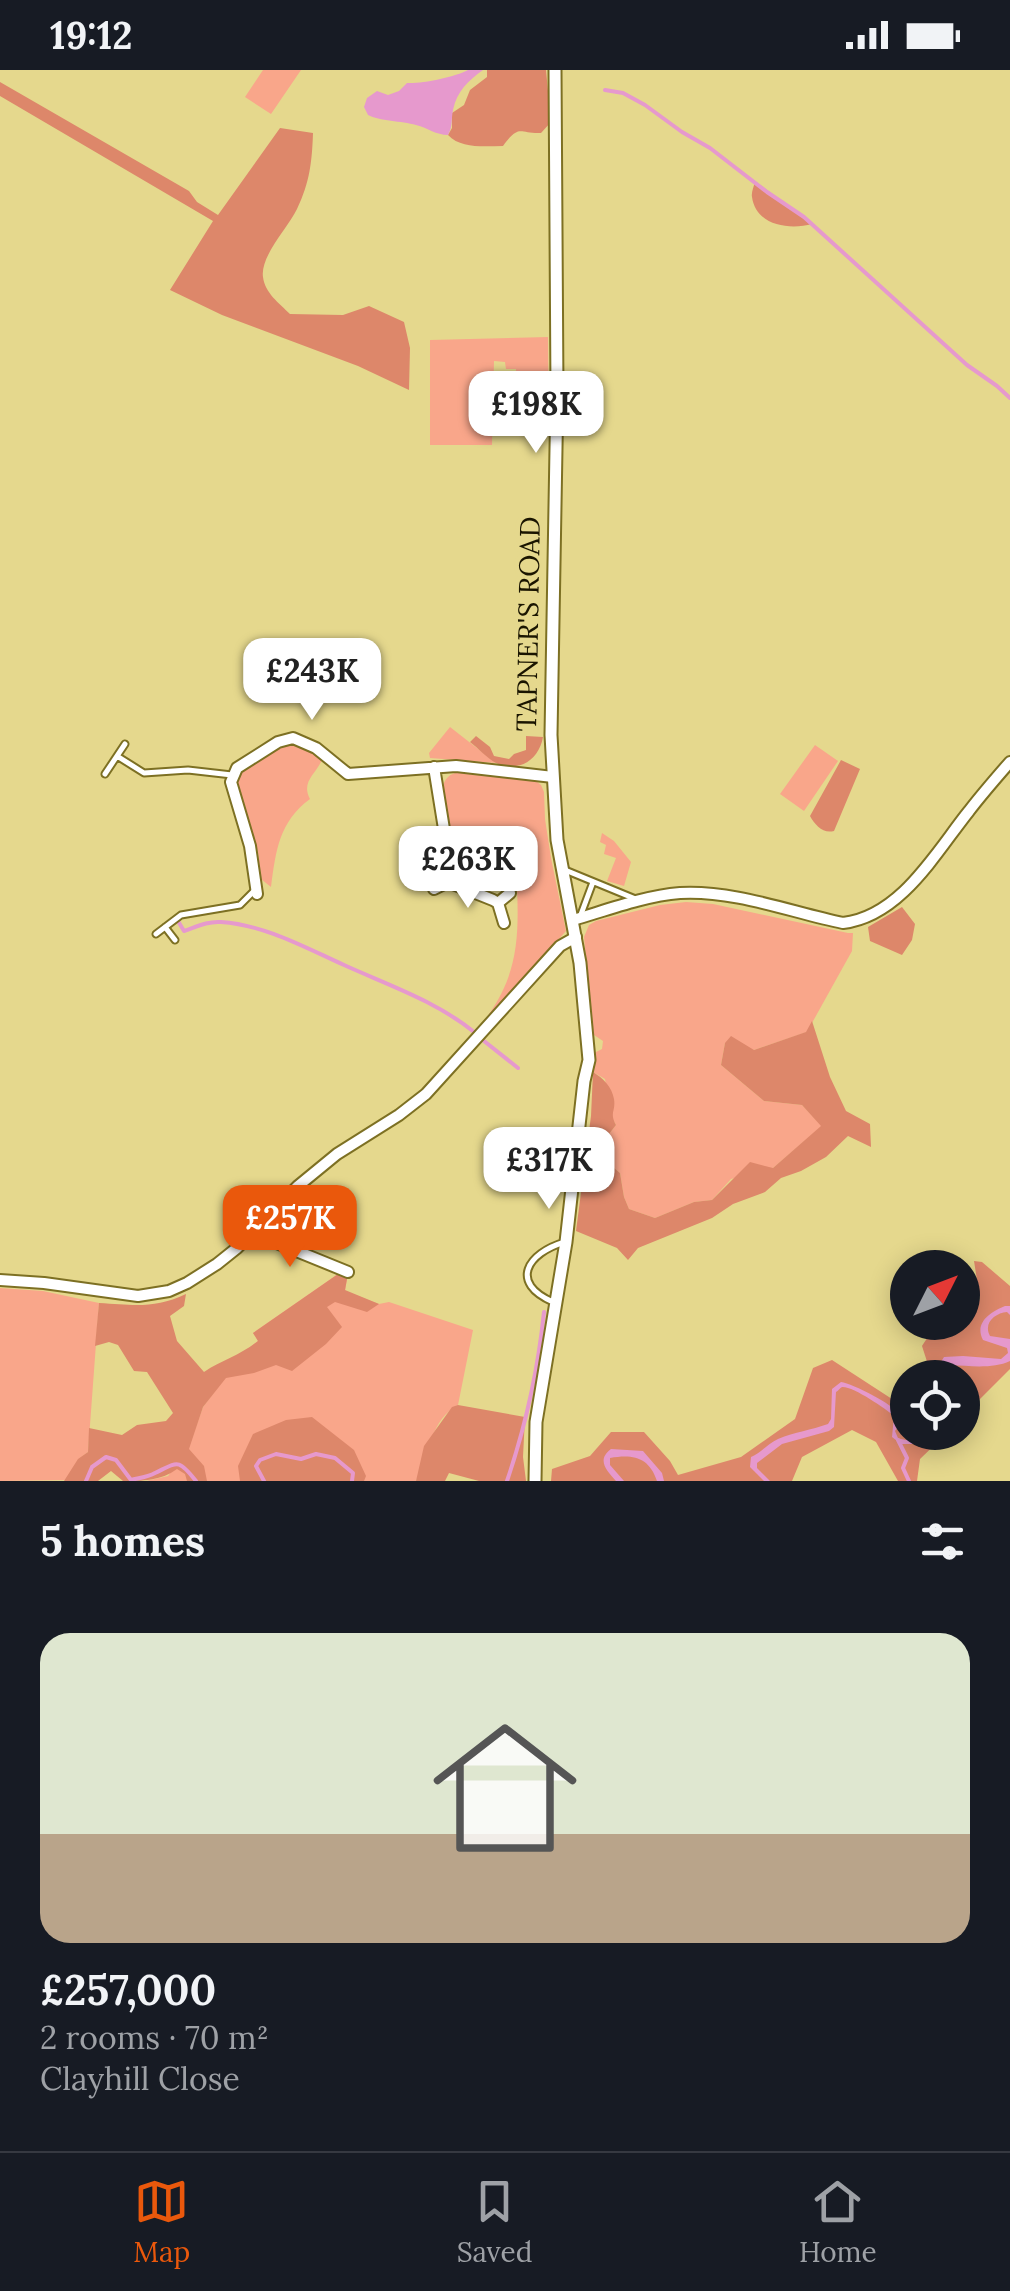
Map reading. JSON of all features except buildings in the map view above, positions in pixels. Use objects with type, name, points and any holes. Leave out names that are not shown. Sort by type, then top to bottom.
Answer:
[{"type":"street","name":"TAPNER'S ROAD","points":[[534,1481],[536,1422],[566,1242],[589,1060],[576,920],[557,840],[552,777],[558,391],[556,70]]},
{"type":"street","points":[[256,892],[250,846],[232,775],[278,742],[293,738],[316,748],[348,774],[456,766],[552,777]]},
{"type":"street","points":[[576,920],[640,901],[710,894],[843,923],[856,922],[902,893],[1010,762]]},
{"type":"street","points":[[434,767],[450,860],[448,882]]},
{"type":"street","points":[[434,889],[448,882]]},
{"type":"street","points":[[448,882],[498,904],[504,923]]},
{"type":"street","points":[[498,904],[510,892]]},
{"type":"street","points":[[0,1280],[152,1295],[169,1291],[217,1264],[337,1154],[426,1094],[560,946],[576,937]]},
{"type":"street","points":[[254,1231],[262,1238],[348,1272]]},
{"type":"lane","points":[[105,774],[125,744]]},
{"type":"lane","points":[[118,756],[144,773],[204,771],[232,775]]},
{"type":"lane","points":[[562,869],[640,901]]},
{"type":"lane","points":[[576,920],[593,882]]},
{"type":"lane","points":[[156,934],[182,915],[240,905],[256,892]]},
{"type":"lane","points":[[164,927],[176,940]]},
{"type":"lane","points":[[556,1304],[538,1296],[531,1288],[528,1273],[540,1252],[566,1242]]},
{"type":"shaded area","points":[[263,70],[301,70],[271,114],[245,97]]},
{"type":"shaded area","points":[[483,70],[457,97],[448,135],[373,117],[364,107],[367,98],[377,91],[388,95],[407,83]]},
{"type":"shaded area","points":[[487,70],[546,70],[551,122],[541,133],[517,132],[503,146],[466,145],[448,135],[452,113],[464,105],[470,90],[487,77]]},
{"type":"shaded area","points":[[0,82],[189,191],[197,202],[218,215],[280,128],[313,133],[305,190],[266,260],[264,283],[290,314],[343,315],[369,306],[404,322],[410,348],[409,390],[170,290],[213,221],[0,96]]},
{"type":"shaded area","points":[[755,181],[812,224],[784,226],[767,220],[755,207]]},
{"type":"shaded area","points":[[548,337],[549,434],[532,434],[526,429],[526,401],[515,401],[516,369],[506,369],[505,362],[494,361],[492,445],[430,445],[430,340]]},
{"type":"shaded area","points":[[450,727],[496,763],[430,758],[429,753]]},
{"type":"shaded area","points":[[476,736],[490,747],[494,756],[509,759],[526,750],[526,736],[543,737],[537,752],[527,762],[504,766],[470,742]]},
{"type":"shaded area","points":[[288,744],[306,748],[322,760],[308,783],[310,799],[285,827],[271,887],[261,879],[258,852],[237,782],[251,763]]},
{"type":"shaded area","points":[[815,745],[838,761],[804,811],[780,794]]},
{"type":"shaded area","points":[[841,760],[860,769],[834,831],[826,831],[810,816]]},
{"type":"shaded area","points":[[459,772],[536,781],[541,785],[566,931],[491,1015],[515,953],[517,887],[455,858],[442,789],[448,777]]},
{"type":"shaded area","points":[[602,833],[631,862],[624,886],[607,881],[616,858],[604,854]]},
{"type":"shaded area","points":[[686,902],[853,933],[852,951],[807,1032],[754,1050],[725,1043],[721,1065],[764,1101],[802,1105],[822,1126],[773,1168],[731,1179],[712,1200],[694,1202],[655,1218],[629,1209],[620,1173],[595,1152],[616,1125],[605,1079],[593,1072],[594,1053],[602,1049],[603,1041],[594,1035],[592,1026],[584,937],[589,925],[596,921]]},
{"type":"shaded area","points":[[902,907],[915,924],[912,940],[902,955],[870,941],[868,927]]},
{"type":"shaded area","points":[[812,1021],[846,1111],[870,1124],[871,1147],[848,1136],[826,1157],[781,1178],[765,1192],[638,1248],[628,1260],[617,1248],[576,1231],[593,1072],[611,1091],[616,1125],[595,1152],[620,1173],[629,1209],[655,1218],[694,1202],[712,1200],[750,1162],[773,1168],[821,1126],[802,1105],[764,1101],[721,1065],[725,1043],[731,1036],[754,1050],[806,1032]]},
{"type":"shaded area","points":[[980,1262],[1010,1286],[1010,1369],[980,1399],[980,1360],[927,1360],[922,1346],[926,1340],[980,1340]]},
{"type":"shaded area","points":[[338,1274],[347,1279],[345,1291],[473,1330],[458,1405],[436,1428],[416,1481],[146,1481],[168,1476],[188,1449],[203,1407],[243,1353],[258,1341],[253,1333]]},
{"type":"shaded area","points":[[338,1274],[347,1279],[345,1290],[379,1304],[367,1312],[335,1302],[327,1307],[342,1327],[292,1371],[276,1365],[226,1378],[203,1407],[189,1449],[204,1466],[207,1481],[187,1481],[177,1469],[144,1480],[123,1481],[111,1471],[98,1481],[64,1481],[78,1459],[88,1452],[89,1428],[122,1435],[137,1425],[166,1421],[173,1413],[147,1372],[134,1371],[118,1345],[109,1342],[95,1346],[99,1303],[154,1304],[186,1294],[184,1306],[170,1316],[177,1341],[204,1372],[252,1346],[258,1341],[253,1333]]},
{"type":"shaded area","points":[[0,1288],[43,1291],[99,1303],[88,1452],[66,1480],[0,1481]]},
{"type":"shaded area","points":[[1010,1306],[1010,1315],[998,1314],[989,1323],[988,1331],[990,1336],[1010,1339],[1010,1361],[989,1366],[980,1366],[980,1360],[942,1360],[963,1356],[1001,1359],[1008,1353],[1007,1348],[983,1340],[981,1334],[982,1323],[994,1311]]},
{"type":"shaded area","points":[[832,1360],[890,1398],[890,1450],[929,1450],[920,1459],[917,1481],[898,1481],[876,1442],[852,1430],[802,1457],[792,1481],[551,1481],[552,1469],[590,1456],[611,1432],[644,1432],[678,1475],[741,1457],[795,1419],[813,1368]]},
{"type":"shaded area","points":[[841,1382],[854,1386],[890,1405],[890,1413],[842,1387],[836,1392],[834,1427],[782,1444],[757,1463],[770,1481],[764,1481],[750,1467],[751,1457],[778,1439],[828,1424],[832,1389]]},
{"type":"shaded area","points":[[452,1407],[525,1417],[526,1481],[479,1481],[449,1473],[445,1481],[416,1481],[424,1446]]},
{"type":"shaded area","points":[[312,1417],[354,1450],[366,1476],[364,1481],[240,1481],[238,1466],[253,1434],[286,1420]]},
{"type":"shaded area","points":[[611,1449],[643,1451],[664,1481],[657,1481],[645,1462],[626,1457],[610,1458],[610,1465],[624,1481],[616,1481],[604,1461]]},
{"type":"waterway","points":[[605,90],[623,93],[645,105],[804,217],[967,365],[1010,398]]},
{"type":"waterway","points":[[178,921],[184,931],[221,922],[253,927],[284,938],[428,1002],[474,1032]]},
{"type":"waterway","points":[[484,1041],[518,1068]]},
{"type":"waterway","points":[[507,1481],[530,1397],[544,1312]]},
{"type":"waterway","points":[[903,1450],[907,1458],[903,1468],[909,1481]]},
{"type":"waterway","points":[[264,1481],[256,1466],[260,1460],[276,1454],[301,1459],[316,1454],[335,1458],[353,1473],[352,1481]]},
{"type":"waterway","points":[[86,1481],[92,1467],[106,1457],[116,1460],[131,1480],[177,1464],[196,1481]]}]
